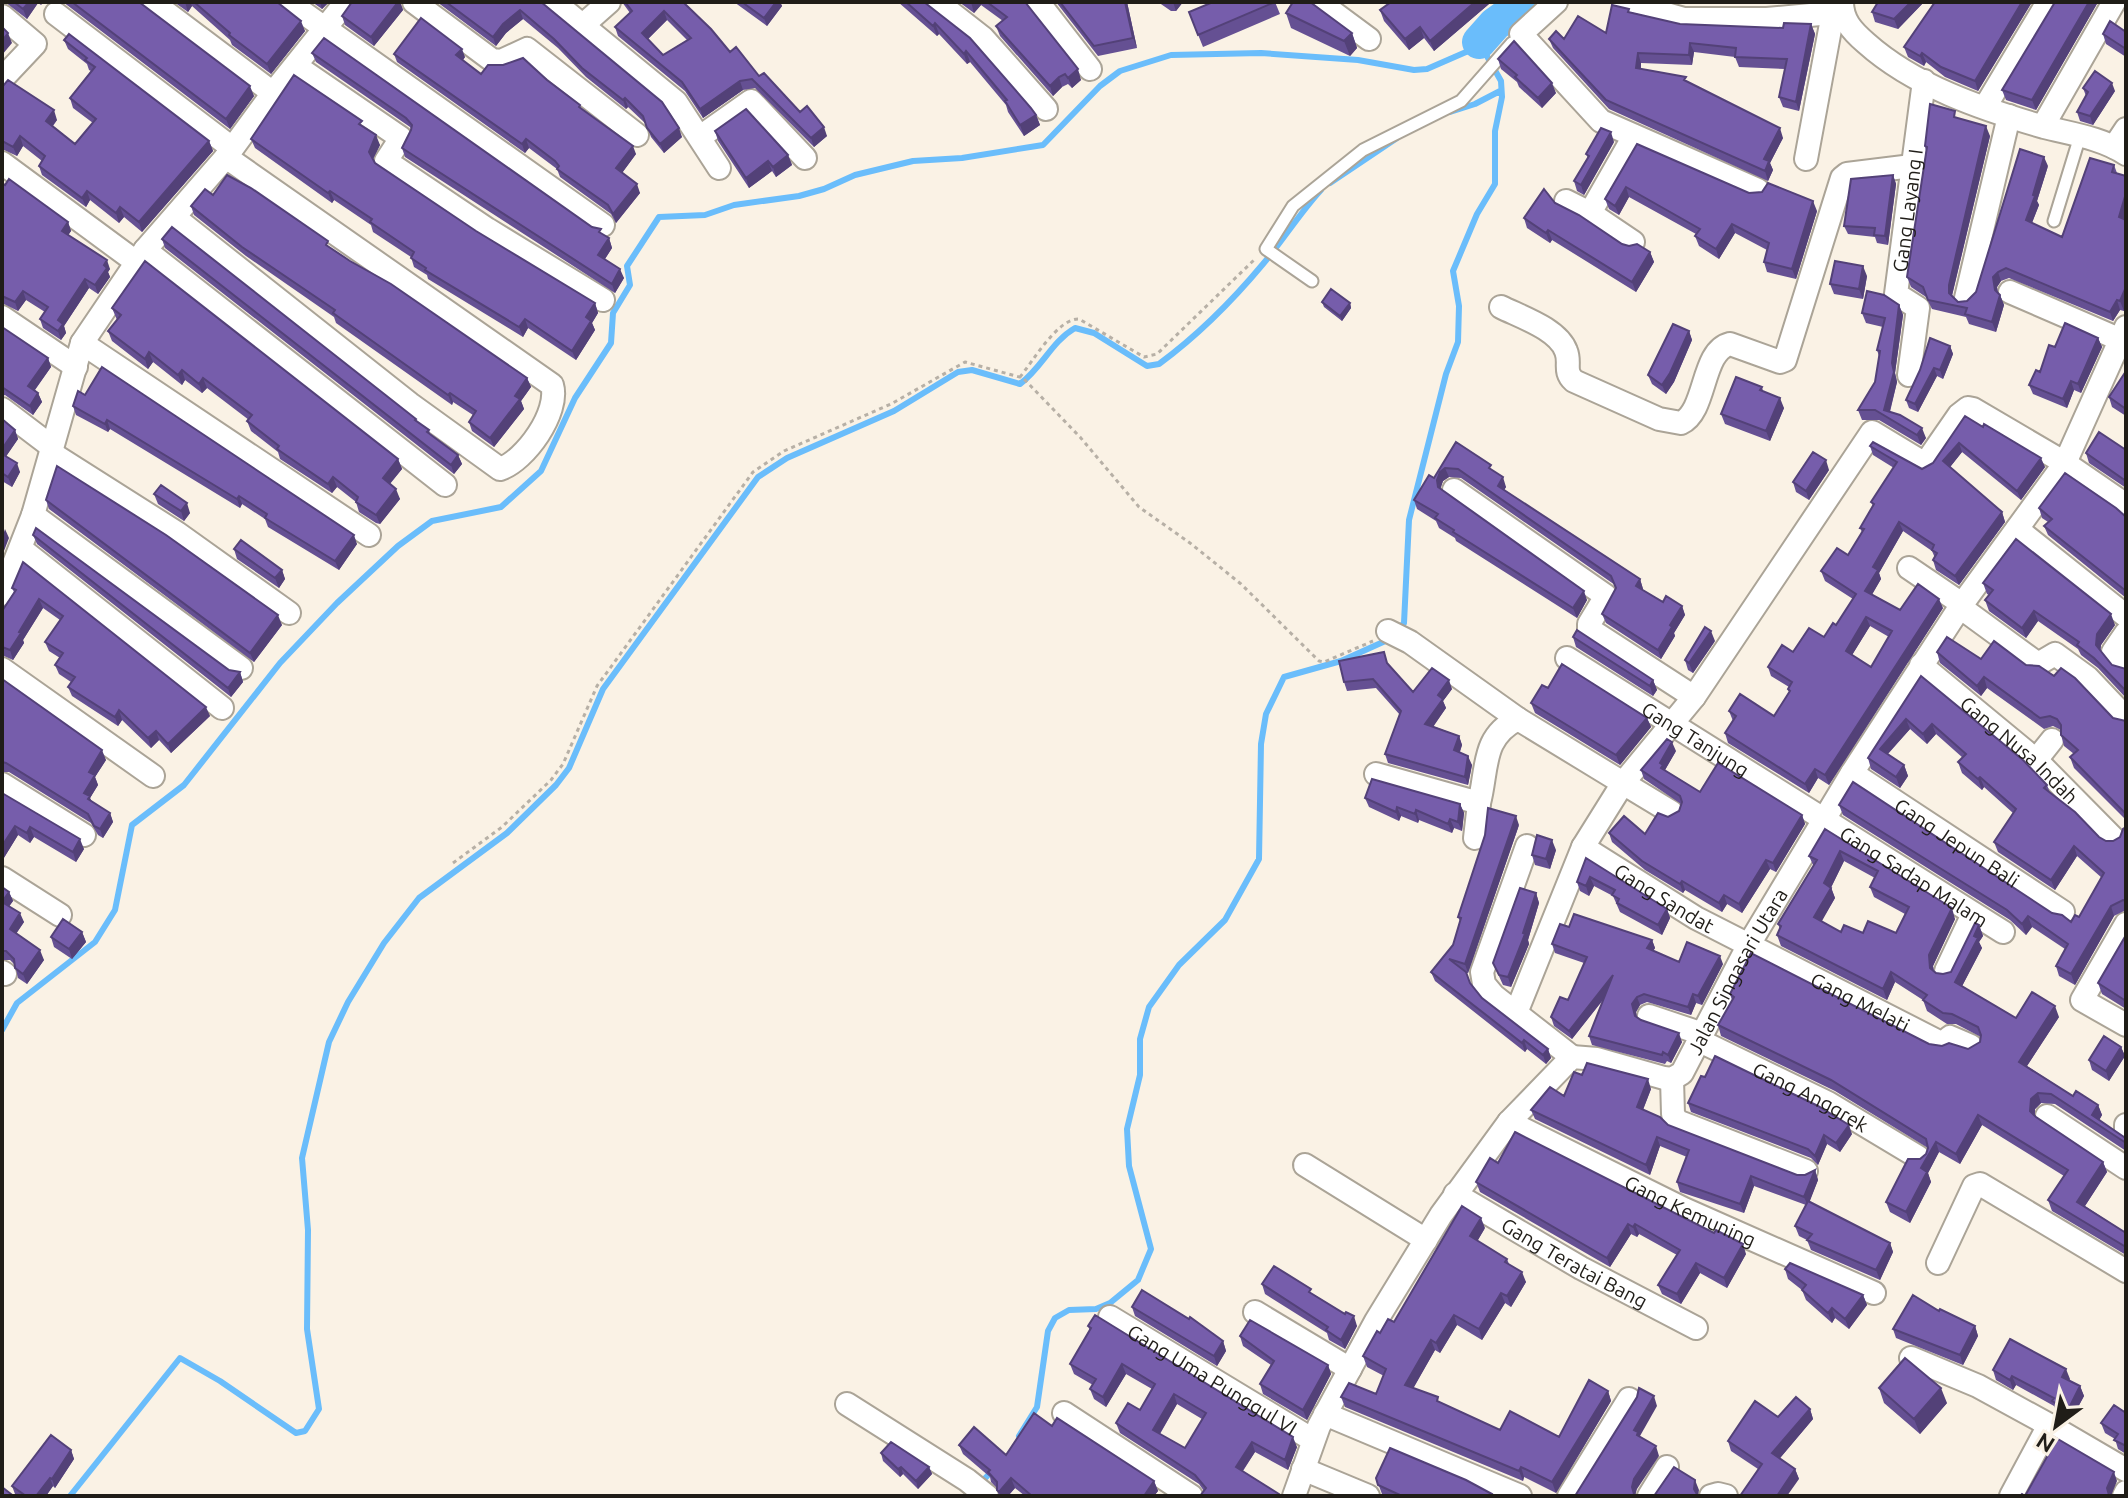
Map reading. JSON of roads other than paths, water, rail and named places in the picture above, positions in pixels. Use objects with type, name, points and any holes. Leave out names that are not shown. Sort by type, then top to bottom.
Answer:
[{"type":"street","points":[[152,2],[273,93]]},
{"type":"street","points":[[288,2],[603,225]]},
{"type":"street","points":[[4,585],[33,515],[82,343],[136,253],[175,218],[346,2]]},
{"type":"street","points":[[414,2],[492,60],[501,61],[527,49],[637,135]]},
{"type":"street","points":[[554,2],[668,94],[719,168]]},
{"type":"street","points":[[583,25],[609,2]]},
{"type":"street","points":[[937,2],[983,38],[1046,109]]},
{"type":"street","points":[[1038,2],[1090,69]]},
{"type":"street","points":[[1319,2],[1369,39]]},
{"type":"street","points":[[1556,2],[1521,34],[1601,121],[1758,190]]},
{"type":"street","points":[[1624,2],[1684,19],[1767,19],[1839,9]]},
{"type":"street","points":[[1985,107],[2048,2]]},
{"type":"street","points":[[2043,126],[2114,2]]},
{"type":"street","points":[[1839,9],[1847,24],[1888,63],[1924,81],[2009,116],[2080,136],[2122,143]]},
{"type":"street","points":[[1806,159],[1839,9]]},
{"type":"street","points":[[56,14],[229,153],[552,385],[555,400],[541,429],[512,463],[500,469],[410,404],[175,218]]},
{"type":"street","points":[[2,16],[35,44],[2,79]]},
{"type":"street","points":[[296,66],[401,138],[386,161],[487,229],[603,300]]},
{"type":"street","name":"Gang Layang I","points":[[1909,375],[1918,308],[1896,294],[1924,81]]},
{"type":"street","points":[[700,137],[751,101],[805,158]]},
{"type":"street","points":[[1966,298],[2009,116]]},
{"type":"street","points":[[1590,213],[1634,136]]},
{"type":"street","points":[[2,163],[136,253],[445,485]]},
{"type":"street","points":[[1501,307],[1559,341],[1567,354],[1567,373],[1574,381],[1659,419],[1681,423],[1690,416],[1722,346],[1730,344],[1780,362],[1785,360],[1842,178],[1847,174],[1912,166]]},
{"type":"street","points":[[1566,201],[1633,242]]},
{"type":"street","points":[[2010,292],[2122,344]]},
{"type":"street","points":[[2,317],[76,367]]},
{"type":"street","points":[[82,343],[369,535]]},
{"type":"street","name":"Jalan Singasari Utara","points":[[1672,1079],[1682,1073],[1748,946],[1852,773],[1961,605],[2065,463],[2122,344]]},
{"type":"street","points":[[1516,1013],[1583,847],[1623,783],[1694,697],[1872,432],[1925,464],[1959,415],[1968,408],[1973,409],[2065,463],[2126,505]]},
{"type":"street","points":[[2,409],[52,450],[177,533],[289,613]]},
{"type":"street","points":[[1454,490],[1606,596],[1589,629],[1694,697]]},
{"type":"street","points":[[33,515],[241,668]]},
{"type":"street","points":[[2017,529],[2126,616]]},
{"type":"street","points":[[21,549],[222,708]]},
{"type":"street","points":[[1909,568],[2038,664],[2055,654],[2088,678],[2126,718]]},
{"type":"street","points":[[1388,631],[1410,642],[1518,719],[1671,812]]},
{"type":"street","points":[[2126,633],[2113,652],[2126,666]]},
{"type":"street","name":"Gang Tanjung","points":[[1567,658],[1823,820]]},
{"type":"street","name":"Gang Nusa Indah","points":[[1921,665],[2036,760],[2113,838]]},
{"type":"street","points":[[2,669],[153,776]]},
{"type":"street","points":[[1475,838],[1492,742],[1504,726],[1518,719]]},
{"type":"street","points":[[2036,760],[2052,740]]},
{"type":"street","name":"Gang Jepun Bali","points":[[1852,773],[2063,912]]},
{"type":"street","points":[[1376,774],[1479,803]]},
{"type":"street","points":[[2,784],[84,835]]},
{"type":"street","name":"Gang Sadap Malam","points":[[1823,820],[2003,932]]},
{"type":"street","points":[[1527,846],[1482,972],[1486,988],[1572,1057],[1585,1057],[1672,1079],[1673,1114],[1677,1121],[1806,1171]]},
{"type":"street","name":"Gang Sandat","points":[[1583,847],[1696,918],[1748,946]]},
{"type":"street","points":[[2,878],[60,915]]},
{"type":"street","points":[[1946,971],[1973,914]]},
{"type":"street","points":[[2126,924],[2082,1000],[2126,1025]]},
{"type":"street","name":"Gang Melati","points":[[1748,946],[1939,1042],[1955,1037],[1971,1046]]},
{"type":"street","name":"Gang Anggrek","points":[[1649,1016],[1702,1037],[1828,1103],[1918,1157]]},
{"type":"street","points":[[1294,1496],[1325,1414],[1455,1194],[1509,1122],[1572,1057]]},
{"type":"street","points":[[2047,1116],[2126,1168]]},
{"type":"street","name":"Gang Kemuning","points":[[1509,1122],[1684,1209],[1874,1293]]},
{"type":"street","points":[[1305,1165],[1426,1240]]},
{"type":"street","points":[[1938,1263],[1974,1186],[1980,1184],[2126,1271]]},
{"type":"street","name":"Gang Teratai Bang","points":[[1455,1194],[1581,1268],[1696,1328]]},
{"type":"street","points":[[1255,1312],[1350,1369]]},
{"type":"street","name":"Gang Uma Punggul VI","points":[[1110,1317],[1313,1440]]},
{"type":"street","points":[[1911,1358],[1978,1386],[2126,1470]]},
{"type":"street","points":[[1569,1496],[1629,1399]]},
{"type":"street","points":[[847,1404],[987,1496]]},
{"type":"street","points":[[1064,1413],[1191,1496]]},
{"type":"street","points":[[1325,1414],[1520,1496]]},
{"type":"street","points":[[2011,1496],[2049,1425]]},
{"type":"street","points":[[1649,1496],[1667,1467]]},
{"type":"street","points":[[1303,1469],[1368,1496]]},
{"type":"street","points":[[1711,1496],[1726,1496]]},
{"type":"lane","points":[[1312,281],[1270,252],[1293,206],[1363,150],[1461,101],[1521,34]]},
{"type":"lane","points":[[2054,221],[2080,136]]},
{"type":"waterway","points":[[1479,42],[1495,24],[1526,2]]},
{"type":"waterway","points":[[2,1030],[17,1003],[95,942],[115,910],[132,825],[184,785],[280,663],[337,603],[398,546],[432,521],[501,507],[541,471],[575,398],[611,343],[613,313],[630,285],[627,266],[659,217],[705,215],[734,205],[799,196],[855,175],[913,161],[962,158],[1043,145],[1100,86],[1120,71],[1171,55],[1261,53],[1358,60],[1414,70],[1427,69],[1466,52],[1479,42],[1501,81],[1502,97],[1495,131],[1495,184],[1477,214],[1453,271],[1459,306],[1458,342],[1446,374],[1409,520],[1404,623],[1399,629]]},
{"type":"waterway","points":[[1450,112],[1500,91]]},
{"type":"waterway","points":[[1330,183],[1397,138]]},
{"type":"waterway","points":[[70,1496],[180,1358],[220,1381],[296,1433],[305,1431],[319,1409],[307,1329],[308,1230],[302,1158],[329,1042],[348,1002],[384,943],[419,898],[507,833],[569,768],[603,689],[758,477],[787,458],[894,411],[958,372],[972,370],[1020,384],[1059,340],[1075,328],[1094,333],[1147,366],[1159,364],[1201,330],[1239,291],[1321,190]]},
{"type":"waterway","points":[[1019,1436],[1037,1407],[1048,1331],[1055,1318],[1069,1310],[1096,1309],[1110,1303],[1138,1280],[1151,1249],[1129,1166],[1127,1129],[1140,1075],[1140,1039],[1149,1007],[1179,965],[1225,920],[1259,859],[1261,744],[1266,714],[1284,677],[1341,661],[1392,638]]},
{"type":"waterway","points":[[968,1496],[993,1470]]}]
